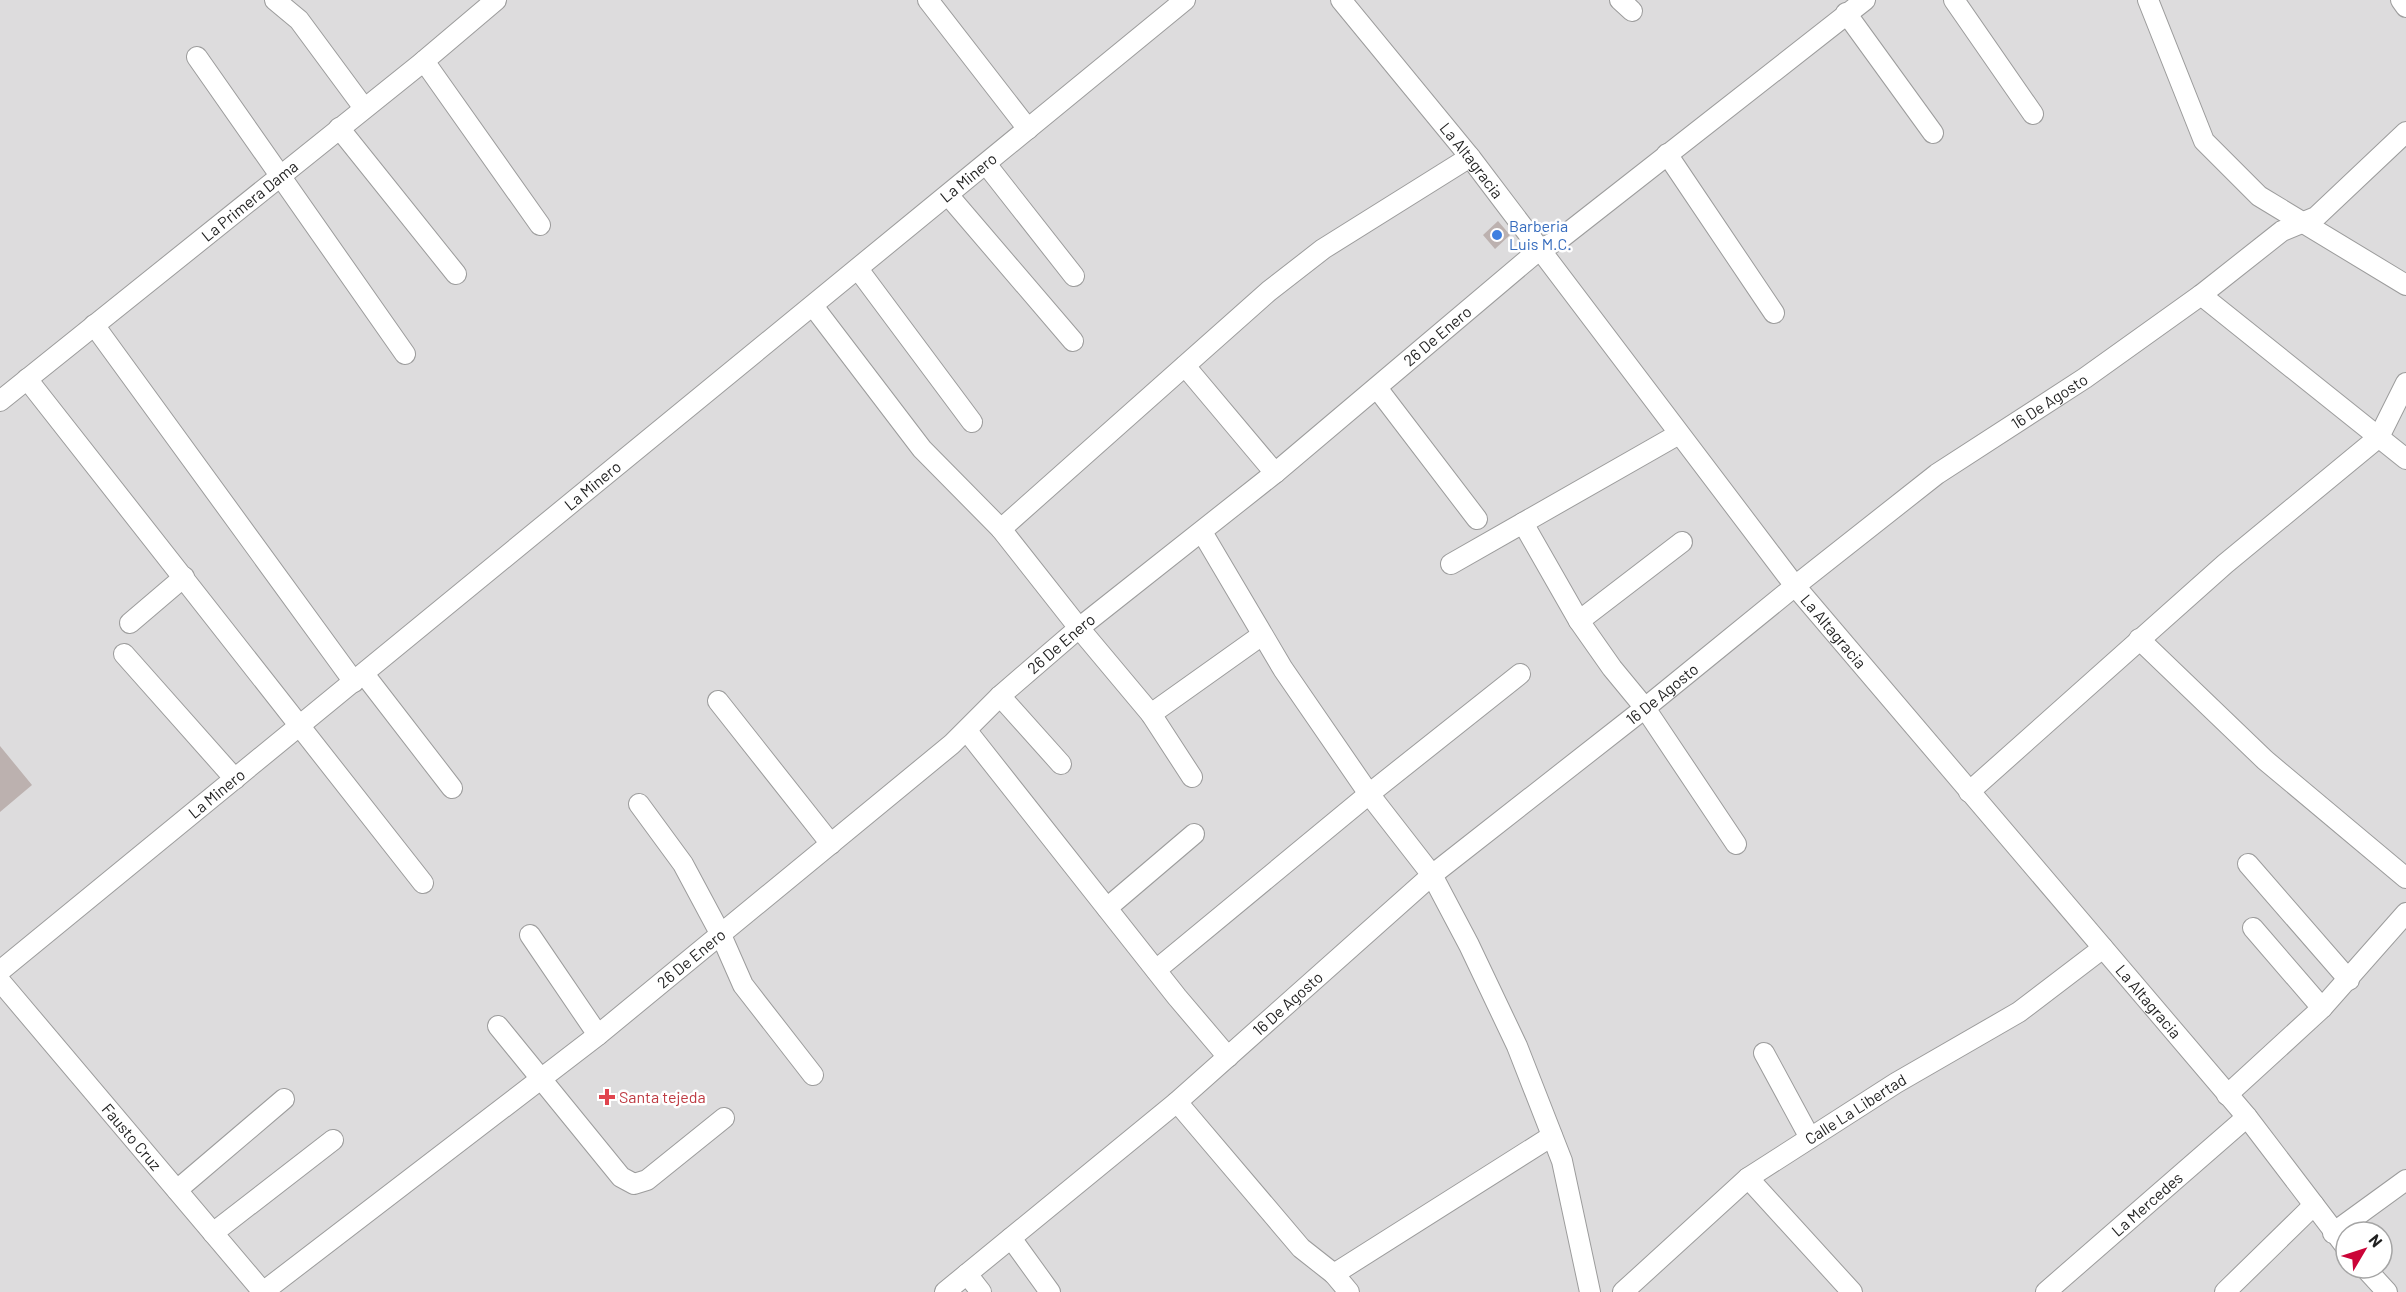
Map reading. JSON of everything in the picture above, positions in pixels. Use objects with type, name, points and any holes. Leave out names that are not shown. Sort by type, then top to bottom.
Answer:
[{"type":"street","points":[[275,0],[299,20],[364,108]]},
{"type":"street","points":[[928,0],[1028,129]]},
{"type":"street","name":"La Altagracia","points":[[1341,0],[1470,158],[1795,586],[2247,1118],[2334,1232]]},
{"type":"street","points":[[1954,0],[2032,114]]},
{"type":"street","points":[[2148,0],[2204,141],[2259,196],[2406,285]]},
{"type":"street","points":[[2401,0],[2406,7]]},
{"type":"street","name":"La Primera Dama","points":[[0,401],[424,61],[488,2]]},
{"type":"street","name":"La Minero","points":[[0,971],[986,164],[1172,4]]},
{"type":"street","points":[[1852,5],[1933,133]]},
{"type":"street","name":"26 De Enero","points":[[263,1292],[541,1081],[598,1035],[967,731],[1000,696],[1079,628],[1275,473],[1539,250],[1560,239],[1852,5]]},
{"type":"street","points":[[197,57],[405,354]]},
{"type":"street","points":[[424,61],[540,225]]},
{"type":"street","points":[[339,129],[456,274]]},
{"type":"street","name":"16 De Agosto","points":[[945,1292],[1177,1102],[1432,875],[1645,708],[1795,586],[1937,474],[2085,378],[2201,295],[2282,231],[2316,217],[2406,132]]},
{"type":"street","points":[[1667,154],[1774,313]]},
{"type":"street","points":[[1001,529],[1269,291],[1323,249],[1470,158]]},
{"type":"street","points":[[986,164],[1074,276]]},
{"type":"street","points":[[948,195],[1073,341]]},
{"type":"street","points":[[858,269],[972,422]]},
{"type":"street","points":[[2201,295],[2406,459]]},
{"type":"street","points":[[813,306],[922,450],[1001,529],[1151,714],[1192,777]]},
{"type":"street","points":[[94,325],[359,678],[452,788]]},
{"type":"street","points":[[1185,366],[1275,473]]},
{"type":"street","points":[[27,379],[423,883]]},
{"type":"street","points":[[1969,792],[2225,564],[2379,437],[2406,383]]},
{"type":"street","points":[[1377,388],[1477,519]]},
{"type":"street","points":[[1451,564],[1679,434]]},
{"type":"street","points":[[1523,523],[1579,621],[1612,668],[1645,708],[1736,843]]},
{"type":"street","points":[[1202,532],[1262,635],[1369,794],[1432,875],[1469,945],[1512,1035],[1562,1161],[1590,1292]]},
{"type":"street","points":[[1579,621],[1682,542]]},
{"type":"street","points":[[130,622],[184,577]]},
{"type":"street","points":[[1151,714],[1262,635]]},
{"type":"street","points":[[2139,639],[2265,760],[2406,878]]},
{"type":"street","points":[[124,654],[235,779]]},
{"type":"street","points":[[1156,970],[1369,794],[1520,674]]},
{"type":"street","points":[[1000,696],[1061,764]]},
{"type":"street","points":[[718,701],[831,844]]},
{"type":"street","points":[[967,731],[1156,970],[1228,1057]]},
{"type":"street","points":[[639,804],[682,864],[721,935],[743,985],[813,1075]]},
{"type":"street","points":[[1107,908],[1194,834]]},
{"type":"street","points":[[2248,864],[2349,980]]},
{"type":"street","points":[[2227,1095],[2322,1008],[2406,913]]},
{"type":"street","points":[[2253,928],[2322,1008]]},
{"type":"street","points":[[530,934],[598,1035]]},
{"type":"street","name":"Calle La Libertad","points":[[1623,1292],[1748,1178],[1896,1083],[2019,1012],[2103,948]]},
{"type":"street","name":"Fausto Cruz","points":[[0,981],[263,1292]]},
{"type":"street","points":[[498,1026],[621,1178],[634,1184],[647,1180],[724,1118]]},
{"type":"street","points":[[1764,1053],[1810,1138]]},
{"type":"street","points":[[177,1190],[284,1099]]},
{"type":"street","points":[[1177,1102],[1301,1248],[1334,1274],[1349,1292]]},
{"type":"street","name":"La Mercedes","points":[[2046,1292],[2247,1118]]},
{"type":"street","points":[[1334,1274],[1552,1136]]},
{"type":"street","points":[[213,1233],[333,1140]]},
{"type":"street","points":[[1748,1178],[1852,1292]]},
{"type":"street","points":[[2362,1220],[2406,1180]]},
{"type":"street","points":[[2225,1292],[2314,1205]]},
{"type":"street","points":[[1011,1238],[1050,1292]]},
{"type":"street","points":[[967,1274],[981,1292]]},
{"type":"street","points":[[2376,1280],[2387,1292]]},
{"type":"shaded area","points":[[0,0],[2406,0],[2406,1292],[0,1292]]},
{"type":"building","name":"Barberia Luis M.C.","points":[[1498,221],[1510,235],[1495,249],[1483,235]]},
{"type":"building","points":[[0,746],[32,785],[0,812]]},
{"type":"place","name":"Barberia Luis M.C.","points":[[1497,235]]},
{"type":"place","name":"Santa tejeda","points":[[607,1097]]}]
